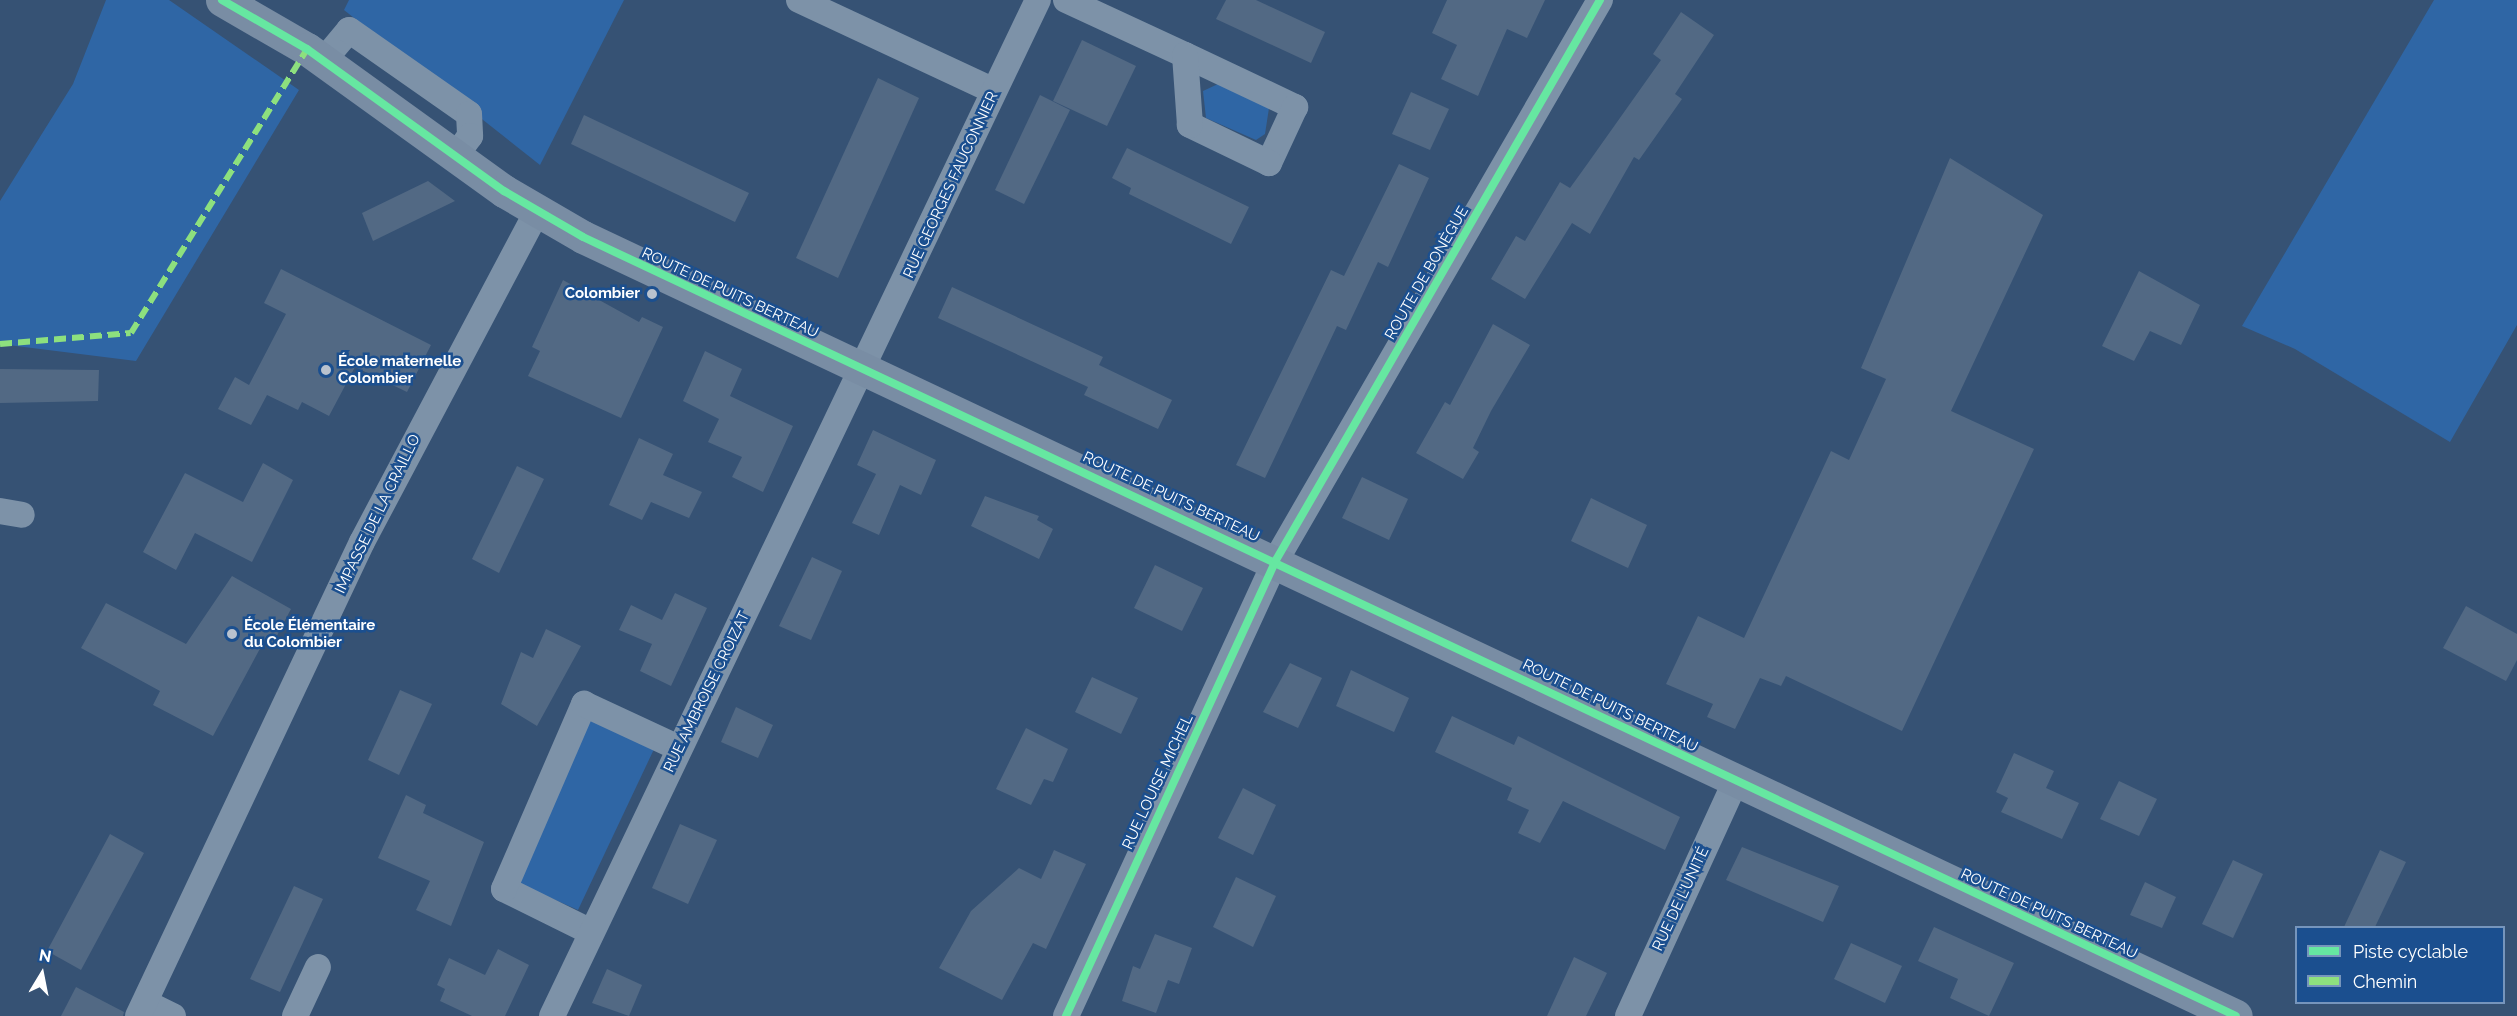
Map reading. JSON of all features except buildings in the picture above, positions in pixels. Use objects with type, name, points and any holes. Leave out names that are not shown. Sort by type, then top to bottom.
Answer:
[{"type":"street","name":"ROUTE DE PUITS BERTEAU","points":[[222,0],[324,60],[536,213],[865,370],[1276,560],[1735,782],[2236,1016]]},
{"type":"street","points":[[799,0],[994,91]]},
{"type":"street","name":"RUE GEORGES FAUCONNIER","points":[[865,370],[1038,0]]},
{"type":"street","points":[[1066,0],[1295,107],[1269,163],[1190,125],[1185,56]]},
{"type":"street","name":"ROUTE DE BONÈGUE","points":[[1276,560],[1600,0]]},
{"type":"street","name":"IMPASSE DE LA CRAILLO","points":[[142,1010],[362,542],[536,213]]},
{"type":"street","name":"RUE AMBROISE CROIZAT","points":[[552,1016],[679,748],[865,370]]},
{"type":"street","name":"RUE LOUISE MICHEL","points":[[1065,1016],[1276,560]]},
{"type":"street","points":[[591,932],[504,889],[584,704],[679,748]]},
{"type":"street","name":"RUE DE L'UNITÉ","points":[[1628,1016],[1735,782]]},
{"type":"street","points":[[295,1016],[318,967]]},
{"type":"street","points":[[142,1010],[173,1016]]},
{"type":"shaded area","points":[[106,0],[169,0],[299,90],[136,361],[0,344],[0,201],[73,84]]},
{"type":"shaded area","points":[[349,0],[624,0],[540,165],[344,10]]},
{"type":"shaded area","points":[[2434,0],[2517,0],[2517,325],[2450,442],[2295,349],[2242,326]]},
{"type":"shaded area","points":[[1218,84],[1269,108],[1265,134],[1256,140],[1206,118],[1203,91]]},
{"type":"shaded area","points":[[588,717],[655,747],[578,910],[517,883]]},
{"type":"marked path","points":[[0,344],[131,333],[307,49]]},
{"type":"cycle path","points":[[222,0],[307,49],[504,191],[583,237],[2236,1016]]},
{"type":"cycle path","points":[[1066,1016],[1276,560],[1600,0]]},
{"type":"place","name":"Colombier","points":[[652,294]]},
{"type":"place","name":"École maternelle Colombier","points":[[326,370]]},
{"type":"place","name":"École Élémentaire du Colombier","points":[[232,634]]}]
